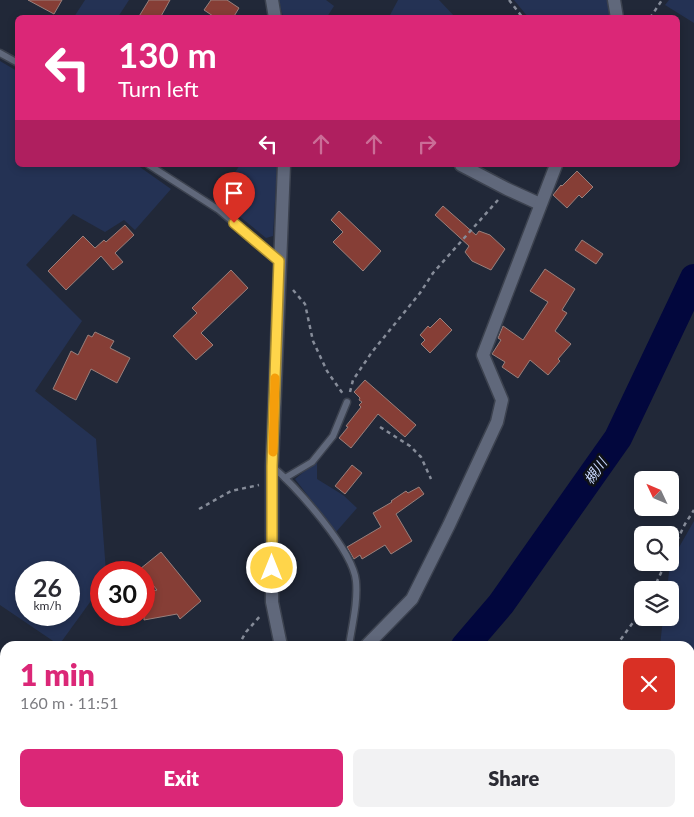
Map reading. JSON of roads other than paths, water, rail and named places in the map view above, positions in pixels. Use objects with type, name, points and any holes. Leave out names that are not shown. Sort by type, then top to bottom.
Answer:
[{"type":"street","points":[[272,0],[274,15]]},
{"type":"street","points":[[614,0],[616,15]]},
{"type":"street","points":[[281,641],[272,602],[272,466],[284,167]]},
{"type":"street","points":[[464,167],[540,204]]},
{"type":"street","points":[[371,641],[412,599],[497,422],[502,400],[484,354],[555,167]]},
{"type":"lane","points":[[0,53],[15,61]]},
{"type":"lane","points":[[152,167],[219,210],[279,268]]},
{"type":"lane","points":[[286,478],[312,462],[333,436],[348,402]]},
{"type":"lane","points":[[272,466],[305,498],[348,558],[356,580],[356,601],[350,641]]},
{"type":"waterway","name":"槻川","points":[[469,641],[501,604],[618,438],[694,278]]}]
